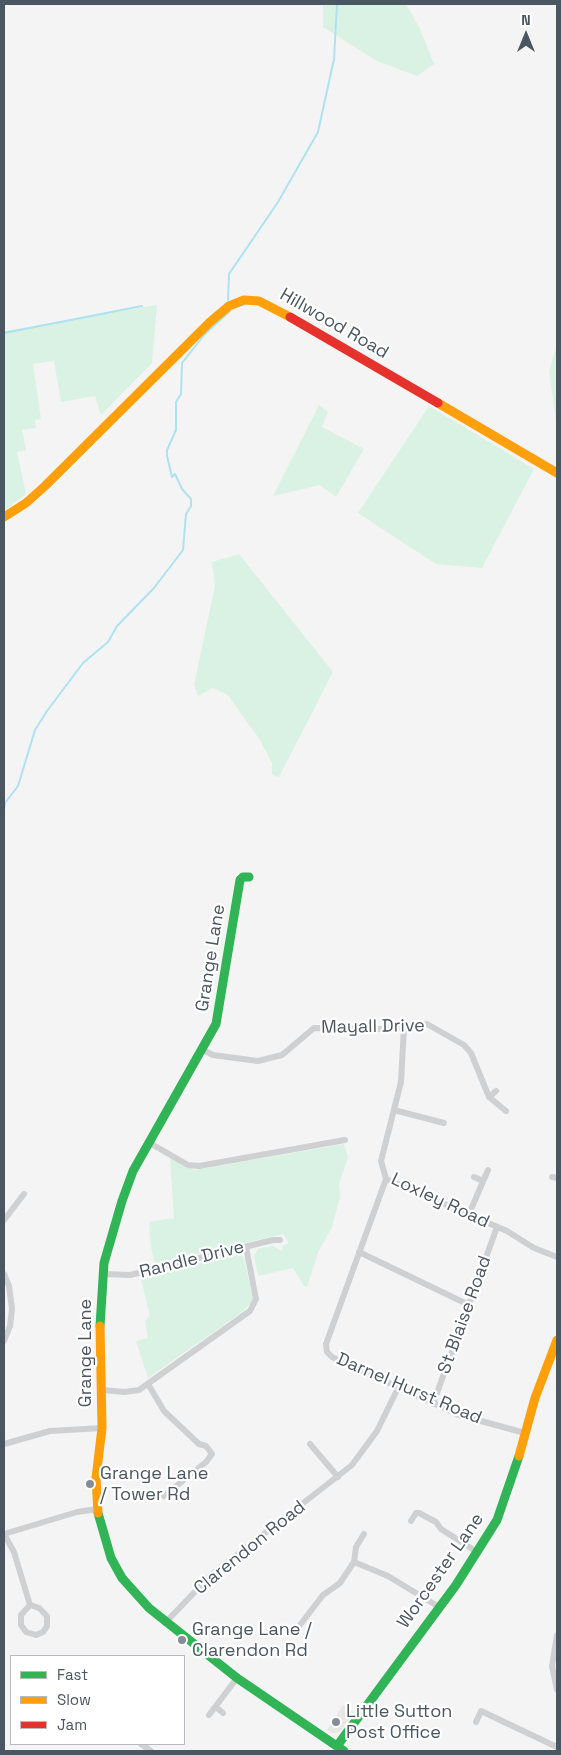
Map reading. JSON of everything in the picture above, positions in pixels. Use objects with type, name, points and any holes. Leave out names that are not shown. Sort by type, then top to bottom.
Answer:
[{"type":"street","name":"Hillwood Road","points":[[4,517],[26,503],[45,486],[210,322],[229,306],[244,300],[259,301],[310,327],[557,473]]},
{"type":"street","name":"Grange Lane","points":[[249,877],[243,877],[240,880],[216,1024],[133,1171],[122,1201],[103,1274],[100,1332],[102,1428],[96,1478],[97,1510],[102,1534],[111,1558],[122,1578],[149,1608],[237,1678],[340,1748]]},
{"type":"street","name":"Mayall Drive","points":[[201,1049],[213,1055],[258,1061],[282,1055],[314,1028],[404,1027],[428,1024],[464,1045],[471,1053],[489,1097],[506,1112]]},
{"type":"street","name":"Loxley Road","points":[[404,1027],[402,1082],[381,1161],[386,1179],[469,1214],[534,1248],[557,1257]]},
{"type":"street","points":[[489,1097],[496,1091]]},
{"type":"street","points":[[394,1110],[433,1124],[444,1123]]},
{"type":"street","points":[[148,1142],[188,1165],[199,1166],[345,1140]]},
{"type":"street","points":[[469,1214],[488,1170]]},
{"type":"street","points":[[474,1177],[483,1180]]},
{"type":"street","name":"Darnel Hurst Road","points":[[386,1179],[326,1344],[328,1352],[332,1358],[433,1404],[477,1420],[525,1433]]},
{"type":"street","points":[[4,1220],[24,1194]]},
{"type":"street","name":"St Blaise Road","points":[[433,1404],[497,1227]]},
{"type":"street","name":"Randle Drive","points":[[103,1274],[130,1275],[280,1240]]},
{"type":"street","points":[[102,1390],[125,1392],[139,1390],[250,1311],[256,1299],[246,1247]]},
{"type":"street","points":[[359,1252],[469,1305]]},
{"type":"street","points":[[4,1274],[9,1286],[12,1309],[10,1326],[4,1340]]},
{"type":"street","name":"Worcester Lane","points":[[340,1748],[439,1607],[500,1513],[514,1476],[535,1398],[557,1340]]},
{"type":"street","points":[[148,1384],[164,1411],[199,1444],[206,1446],[212,1454],[206,1462],[164,1496]]},
{"type":"street","name":"Clarendon Road","points":[[165,1622],[211,1575],[352,1465],[364,1450],[398,1388]]},
{"type":"street","points":[[4,1444],[50,1431],[102,1428]]},
{"type":"street","points":[[310,1444],[338,1477]]},
{"type":"street","points":[[30,1605],[14,1552],[4,1534],[77,1512],[97,1510]]},
{"type":"street","points":[[411,1521],[416,1513],[419,1513],[436,1522],[440,1529],[476,1552]]},
{"type":"street","points":[[300,1625],[324,1595],[340,1584],[354,1562],[356,1547],[364,1534]]},
{"type":"street","points":[[354,1562],[388,1576],[439,1607]]},
{"type":"street","points":[[30,1605],[39,1608],[47,1616],[47,1626],[43,1632],[36,1635],[26,1632],[20,1625],[21,1615],[30,1605]]},
{"type":"street","points":[[557,1635],[552,1666],[557,1690]]},
{"type":"street","points":[[209,1715],[237,1678]]},
{"type":"street","points":[[216,1707],[223,1713]]},
{"type":"street","points":[[476,1722],[481,1711],[557,1747]]},
{"type":"shaded area","points":[[343,1705],[354,1712],[340,1732],[332,1733],[327,1730]]},
{"type":"green space","points":[[323,4],[406,4],[420,29],[434,64],[417,76],[377,61],[323,27]]},
{"type":"green space","points":[[157,305],[152,363],[101,415],[95,396],[61,402],[54,361],[33,364],[41,419],[35,420],[36,428],[22,430],[26,450],[17,452],[26,494],[4,511],[4,331]]},
{"type":"green space","points":[[557,344],[557,428],[549,371]]},
{"type":"green space","points":[[319,405],[328,412],[322,427],[364,449],[336,497],[320,485],[273,496]]},
{"type":"green space","points":[[429,406],[534,469],[482,568],[436,564],[358,513]]},
{"type":"green space","points":[[239,554],[333,672],[279,777],[272,775],[272,763],[260,740],[227,694],[212,688],[198,696],[194,685],[215,586],[212,562]]},
{"type":"green space","points":[[344,1144],[348,1157],[339,1184],[340,1197],[332,1227],[319,1250],[307,1287],[304,1286],[293,1268],[258,1276],[254,1256],[258,1249],[272,1246],[283,1251],[282,1246],[289,1243],[283,1234],[155,1264],[151,1247],[149,1222],[174,1218],[170,1158],[195,1170]]},
{"type":"green space","points":[[239,1253],[244,1258],[253,1299],[251,1303],[242,1312],[148,1378],[136,1341],[148,1338],[145,1321],[150,1316],[141,1279]]},
{"type":"waterway","points":[[228,300],[229,274],[278,202],[318,132],[334,59],[337,4]]},
{"type":"waterway","points":[[4,333],[142,306]]},
{"type":"waterway","points":[[4,810],[5,803],[18,786],[35,730],[47,711],[83,663],[108,642],[117,626],[154,588],[183,550],[186,514],[191,506],[191,499],[182,489],[175,474],[172,477],[167,456],[167,450],[176,430],[176,402],[181,394],[182,363],[205,334],[230,311]]},
{"type":"traffic: fast","points":[[100,1326],[104,1263],[122,1201],[133,1171],[216,1024],[240,880],[243,877],[249,877]]},
{"type":"traffic: fast","points":[[337,1746],[456,1585],[497,1520],[519,1456]]},
{"type":"traffic: fast","points":[[98,1513],[111,1558],[122,1578],[149,1608],[237,1678],[344,1751]]},
{"type":"traffic: slow","points":[[4,517],[26,503],[45,486],[210,322],[229,306],[244,300],[259,301],[290,317]]},
{"type":"traffic: slow","points":[[438,403],[557,473]]},
{"type":"traffic: slow","points":[[98,1513],[96,1478],[102,1428],[100,1326]]},
{"type":"traffic: slow","points":[[519,1456],[535,1398],[557,1340]]},
{"type":"traffic: jam","points":[[290,317],[438,403]]},
{"type":"place","name":"Grange Lane / Tower Rd","points":[[90,1484]]},
{"type":"place","name":"Grange Lane / Clarendon Rd","points":[[182,1640]]},
{"type":"place","name":"Little Sutton Post Office","points":[[336,1722]]}]
